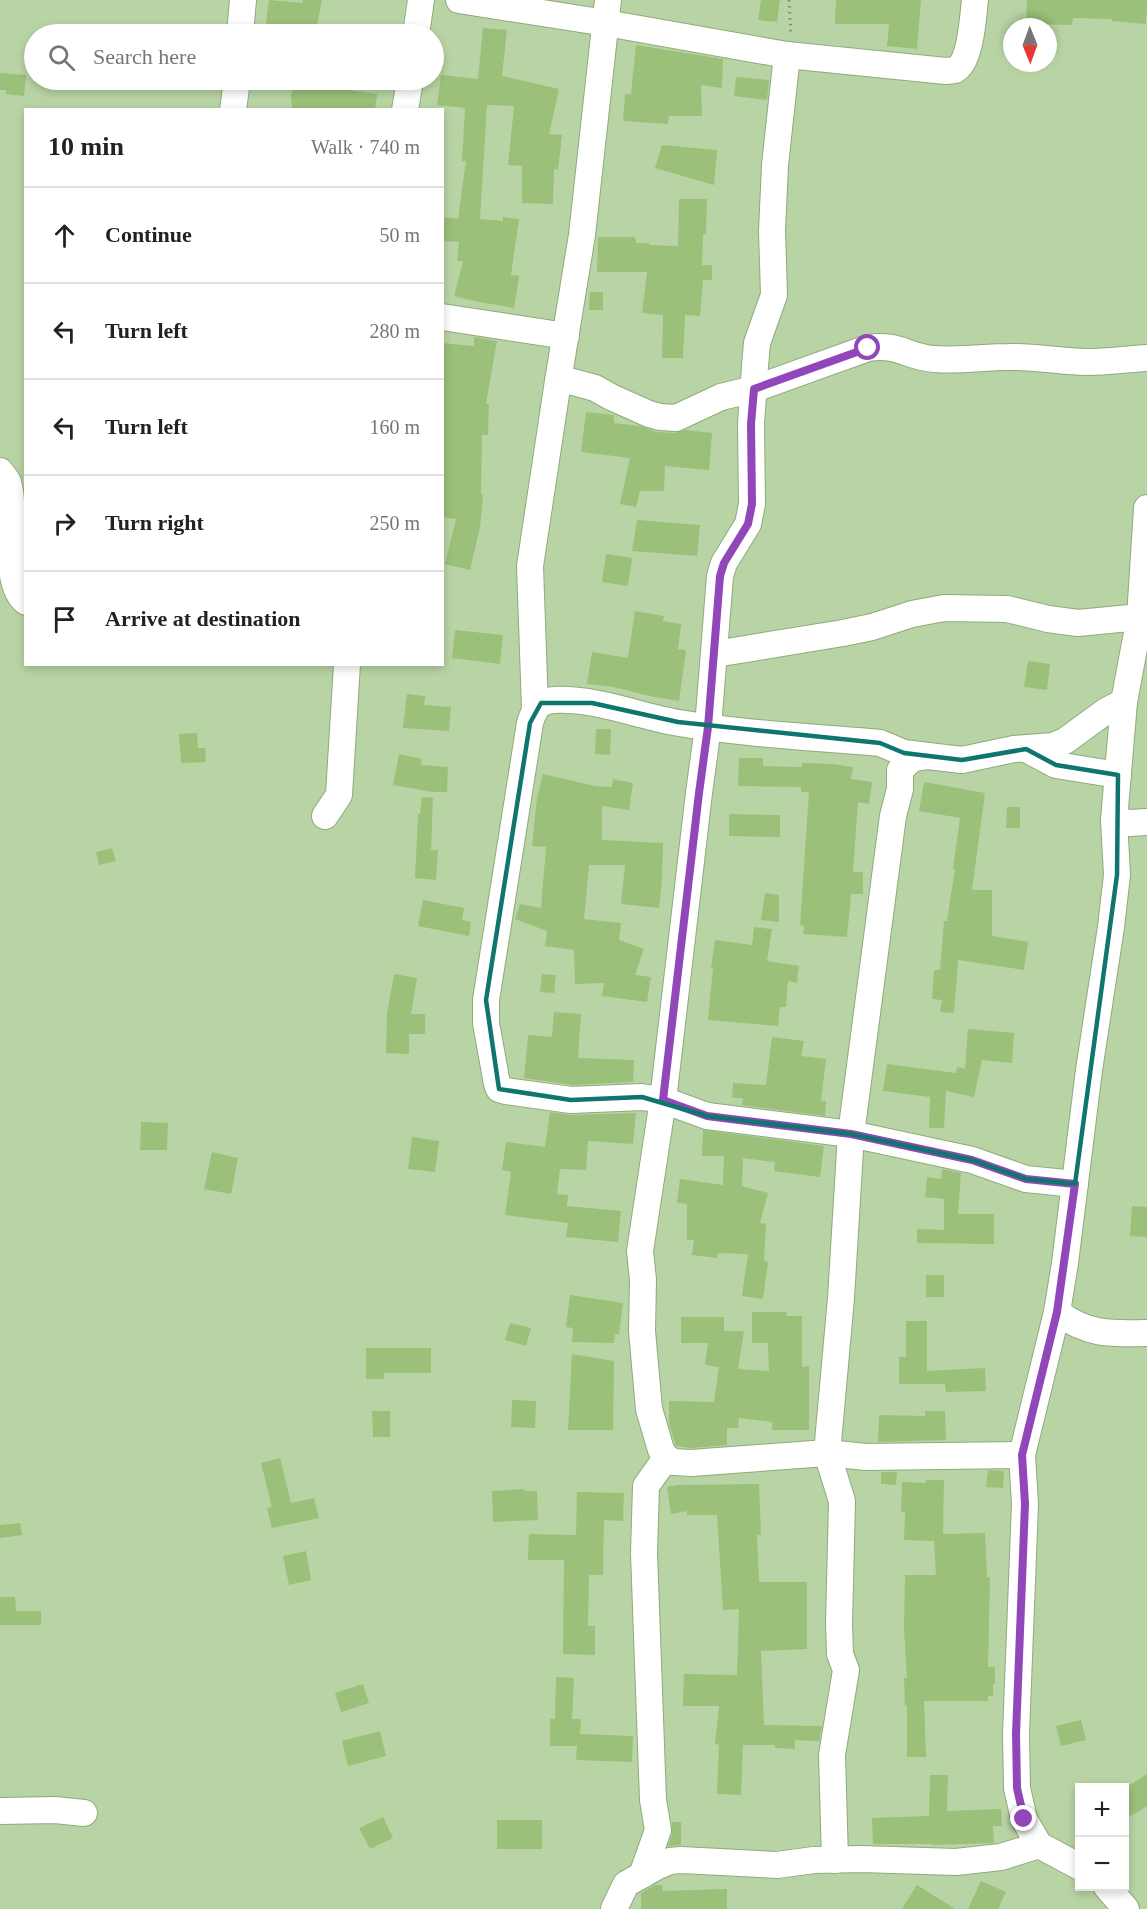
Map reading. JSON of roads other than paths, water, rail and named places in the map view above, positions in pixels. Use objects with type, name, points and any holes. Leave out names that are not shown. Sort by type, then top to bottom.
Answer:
[{"type":"street","points":[[241,24],[243,0]]},
{"type":"street","points":[[417,24],[421,0]]},
{"type":"street","points":[[459,0],[607,11],[787,55],[936,70],[955,70],[962,63],[968,47],[975,0]]},
{"type":"street","points":[[607,11],[582,235],[530,566],[535,709],[530,723],[486,1000],[486,1023],[497,1084],[499,1089],[506,1091],[571,1100],[642,1097],[663,1100],[707,1116],[851,1134],[972,1160],[1026,1179],[1075,1184]]},
{"type":"street","points":[[787,55],[775,165],[772,231],[774,296],[757,343],[751,424],[752,504],[748,524],[724,563],[720,576],[708,727],[663,1100],[640,1251],[643,1280],[642,1331],[649,1409],[661,1450],[666,1458],[674,1462],[691,1463],[827,1453],[866,1457],[1022,1455]]},
{"type":"street","points":[[233,108],[236,90]]},
{"type":"street","points":[[405,108],[408,90]]},
{"type":"street","points":[[444,317],[566,336]]},
{"type":"street","points":[[558,381],[573,382],[595,388],[649,414],[676,418],[721,397],[754,389],[868,348],[883,345],[931,359],[958,361],[1008,357],[1086,362],[1147,358]]},
{"type":"street","points":[[0,471],[7,481],[11,508],[9,574],[20,599],[24,601]]},
{"type":"street","points":[[1075,1864],[1039,1845],[1024,1819],[1017,1788],[1016,1734],[1025,1504],[1022,1455],[1057,1312],[1089,1070],[1111,927],[1117,875],[1114,820],[1124,702],[1140,617],[1147,508]]},
{"type":"street","points":[[715,654],[843,633],[872,627],[912,614],[944,608],[1007,609],[1048,619],[1078,623],[1140,617]]},
{"type":"street","points":[[326,816],[339,795],[347,666]]},
{"type":"street","points":[[535,709],[541,703],[553,700],[592,703],[650,717],[708,727],[880,743],[904,753],[962,760],[1014,750],[1053,746],[1065,741],[1106,711],[1124,702]]},
{"type":"street","points":[[1026,749],[1056,765],[1118,775]]},
{"type":"street","points":[[835,1860],[832,1755],[846,1670],[840,1654],[838,1624],[842,1501],[827,1453],[841,1298],[851,1134],[893,816],[900,789],[900,770],[913,758],[928,756]]},
{"type":"street","points":[[1114,820],[1130,823],[1147,822]]},
{"type":"street","points":[[1057,1312],[1072,1323],[1092,1331],[1114,1334],[1147,1333]]},
{"type":"street","points":[[642,1875],[658,1830],[653,1800],[645,1588],[646,1486],[666,1458]]},
{"type":"street","points":[[0,1811],[54,1810],[84,1813]]},
{"type":"street","points":[[614,1909],[626,1884],[670,1861],[777,1865],[861,1858],[956,1862],[1000,1857],[1039,1845]]},
{"type":"street","points":[[1110,1891],[1126,1909]]}]
